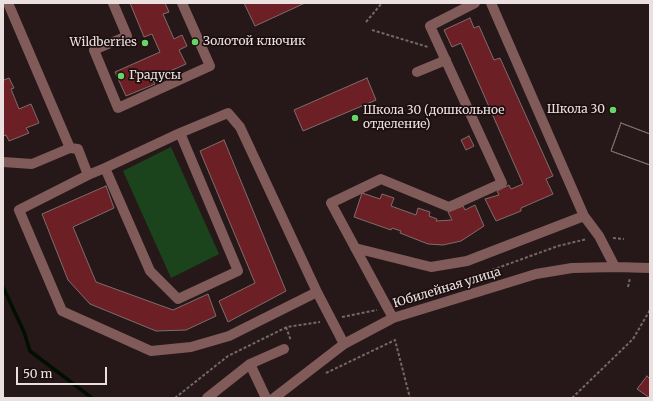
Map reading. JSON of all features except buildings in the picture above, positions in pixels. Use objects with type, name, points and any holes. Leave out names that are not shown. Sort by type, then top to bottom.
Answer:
[{"type":"street","points":[[8,3],[70,148]]},
{"type":"street","points":[[113,3],[127,36],[94,50],[118,108],[210,66],[182,3]]},
{"type":"street","points":[[393,318],[331,202],[381,179],[449,207],[502,183],[430,26],[476,3]]},
{"type":"street","points":[[491,3],[584,216],[599,236],[615,267]]},
{"type":"street","points":[[417,72],[444,56]]},
{"type":"street","points":[[317,292],[229,336],[191,347],[150,351],[62,311],[19,210],[88,175],[228,113],[240,127],[317,292],[344,344]]},
{"type":"street","points":[[105,168],[150,271],[178,299],[238,271],[180,133]]},
{"type":"street","points":[[3,162],[32,164],[70,148],[78,149],[88,175]]},
{"type":"street","points":[[355,248],[431,267],[467,261],[584,216]]},
{"type":"street","name":"Юбилейная улица","points":[[274,398],[344,344],[393,318],[536,274],[572,268],[650,268]]},
{"type":"street","points":[[207,398],[250,364],[284,349]]},
{"type":"street","points":[[250,364],[266,398]]},
{"type":"path","points":[[366,22],[382,3]]},
{"type":"path","points":[[372,30],[444,56]]},
{"type":"path","points":[[351,315],[387,308],[558,246],[599,236],[624,239]]},
{"type":"path","points":[[572,398],[633,339],[650,310]]},
{"type":"path","points":[[325,373],[395,340],[410,398]]},
{"type":"green space","points":[[171,147],[219,254],[171,278],[123,171]]},
{"type":"waterway","points":[[3,287],[24,332],[30,351],[92,398]]},
{"type":"place","name":"Золотой ключик","points":[[195,42]]},
{"type":"place","name":"Wildberries","points":[[145,43]]},
{"type":"place","name":"Градусы","points":[[121,76]]},
{"type":"place","name":"Школа 30","points":[[613,110]]},
{"type":"place","name":"Школа 30 (дошкольное отделение)","points":[[355,118]]}]
